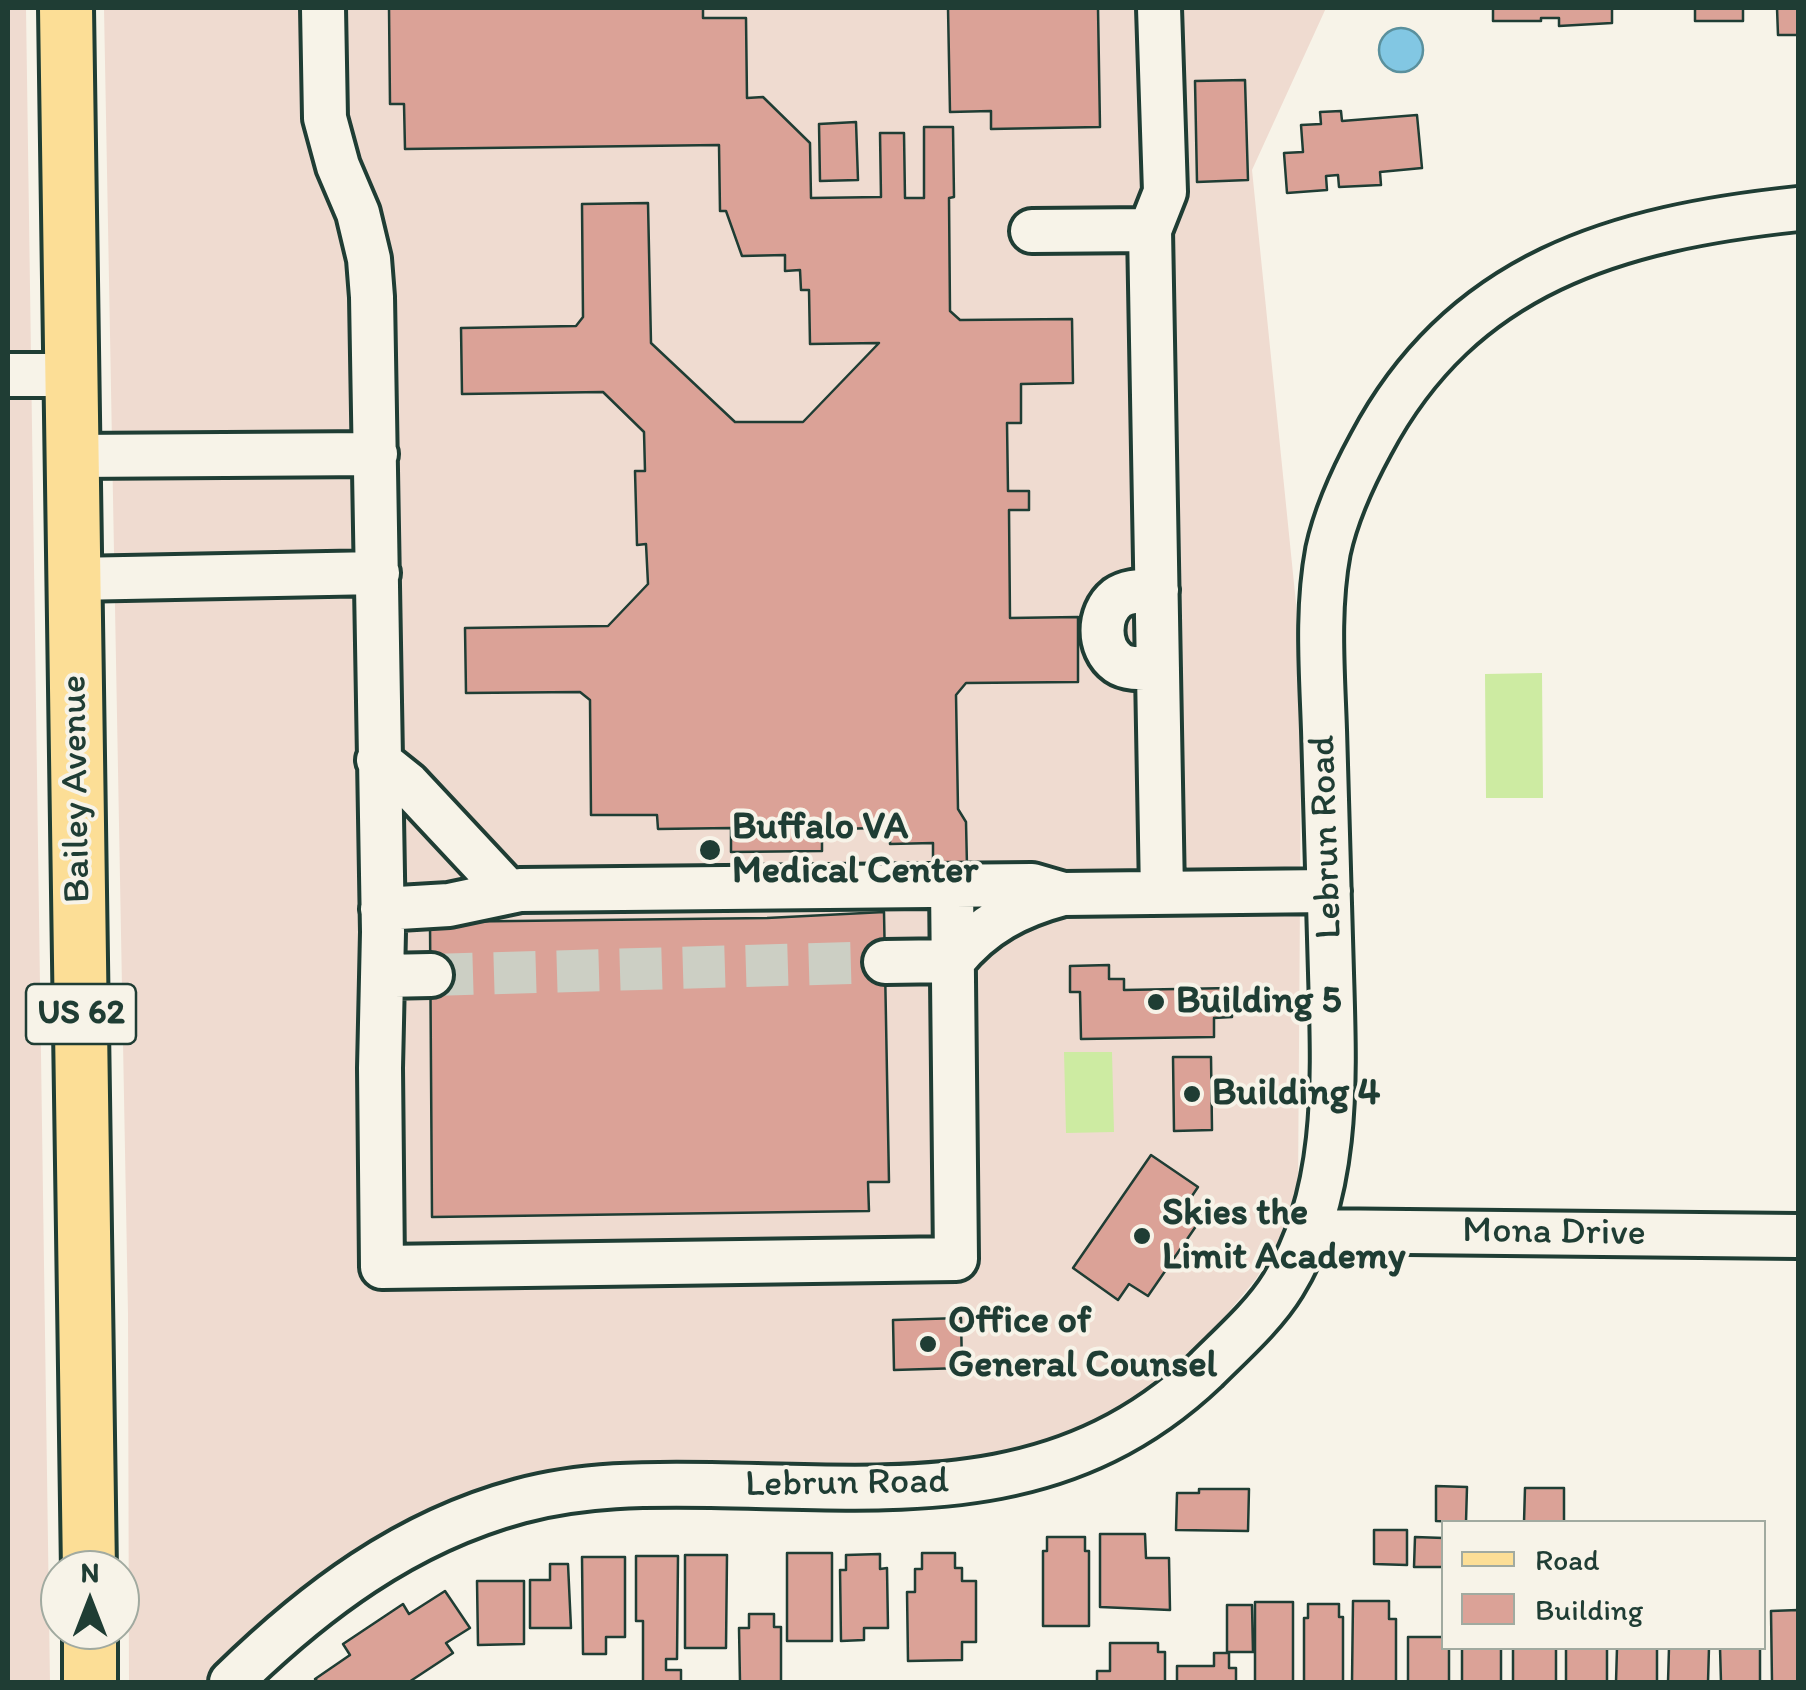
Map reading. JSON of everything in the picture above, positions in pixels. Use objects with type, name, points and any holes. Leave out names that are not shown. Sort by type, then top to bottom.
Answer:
[{"type":"main road","name":"Bailey Avenue","points":[[66,8],[89,1550]]},
{"type":"main road","points":[[90,1650],[90,1682]]},
{"type":"street","points":[[323,8],[325,118],[370,259],[383,976],[382,1267],[956,1259],[952,886]]},
{"type":"street","points":[[1159,8],[1165,192],[1150,230],[1162,893]]},
{"type":"street","name":"Lebrun Road","points":[[230,1682],[317,1603],[367,1568],[462,1520],[521,1500],[590,1487],[886,1488],[1002,1477],[1074,1456],[1127,1430],[1177,1397],[1282,1288],[1310,1231],[1326,1170],[1333,1040],[1320,620],[1329,548],[1352,480],[1381,424],[1441,344],[1489,304],[1529,280],[1598,248],[1684,224],[1798,209]]},
{"type":"street","points":[[1032,231],[1150,230]]},
{"type":"street","points":[[8,375],[72,375]]},
{"type":"street","points":[[73,456],[376,454]]},
{"type":"street","points":[[74,579],[378,573]]},
{"type":"street","points":[[378,760],[408,784],[508,891]]},
{"type":"street","points":[[382,909],[448,906],[508,891],[1032,885],[1064,894]]},
{"type":"street","points":[[885,962],[953,961],[988,925],[1033,902],[1064,894],[1329,892]]},
{"type":"street","points":[[383,976],[430,975]]},
{"type":"street","name":"Mona Drive","points":[[1310,1231],[1798,1236]]},
{"type":"shaded area","points":[[8,8],[26,8],[48,1550],[40,1550],[40,1650],[50,1650],[50,1682],[8,1682]]},
{"type":"shaded area","name":"Buffalo VA Medical Center","points":[[104,8],[1326,8],[1252,170],[1297,613],[1301,754],[1298,1190],[1285,1230],[1256,1279],[1193,1355],[1123,1409],[1033,1448],[983,1460],[942,1464],[633,1466],[467,1498],[394,1528],[336,1564],[267,1617],[206,1682],[129,1682],[129,1650],[140,1650],[140,1550],[129,1550],[128,1314]]},
{"type":"green space","points":[[1542,673],[1543,798],[1486,798],[1485,674]]},
{"type":"green space","points":[[1064,1052],[1112,1052],[1114,1132],[1066,1133]]},
{"type":"water","points":[[1401,28],[1417,34],[1423,50],[1417,66],[1401,72],[1385,66],[1379,50],[1385,34]]},
{"type":"building","points":[[389,8],[703,8],[703,18],[746,18],[747,98],[763,97],[810,143],[811,198],[881,197],[880,133],[904,133],[905,198],[924,198],[924,127],[953,127],[950,311],[960,320],[1072,319],[1073,383],[1021,384],[1021,423],[1007,423],[1008,491],[1029,491],[1029,510],[1009,510],[1010,618],[1078,617],[1078,682],[966,683],[956,695],[958,809],[966,822],[967,866],[933,866],[933,843],[890,844],[890,828],[822,829],[822,851],[731,852],[731,828],[658,829],[657,815],[591,815],[590,700],[580,692],[466,693],[465,628],[608,626],[648,584],[646,544],[637,545],[635,471],[645,471],[644,432],[603,392],[462,394],[461,328],[576,326],[583,317],[582,204],[648,203],[651,343],[735,422],[803,422],[879,343],[810,344],[809,290],[801,290],[800,270],[785,271],[785,255],[742,256],[726,211],[720,211],[719,145],[405,149],[404,104],[390,104]]},
{"type":"building","points":[[948,8],[1098,8],[1100,127],[991,129],[991,111],[950,112]]},
{"type":"building","points":[[1493,8],[1612,8],[1612,23],[1559,26],[1559,18],[1493,21]]},
{"type":"building","points":[[1695,8],[1743,8],[1743,21],[1695,21]]},
{"type":"building","points":[[1777,8],[1798,8],[1798,35],[1778,35]]},
{"type":"building","points":[[1245,80],[1248,180],[1197,182],[1195,81]]},
{"type":"building","points":[[1341,111],[1342,121],[1417,115],[1422,168],[1380,172],[1381,185],[1339,187],[1338,175],[1326,176],[1327,190],[1287,193],[1284,153],[1303,152],[1301,125],[1321,124],[1320,112]]},
{"type":"building","points":[[856,122],[858,180],[820,181],[819,124]]},
{"type":"building","points":[[884,912],[889,1182],[868,1182],[869,1211],[432,1217],[430,922],[767,918]]},
{"type":"building","name":"Building 5","points":[[1109,965],[1109,979],[1124,979],[1124,990],[1231,988],[1232,1017],[1214,1018],[1214,1037],[1081,1039],[1080,992],[1070,992],[1070,966]]},
{"type":"building","name":"Building 4","points":[[1173,1057],[1211,1057],[1212,1130],[1174,1131]]},
{"type":"building","name":"Skies the Limit Academy","points":[[1151,1155],[1198,1187],[1186,1205],[1203,1216],[1148,1296],[1129,1284],[1118,1300],[1073,1268]]},
{"type":"building","name":"Office of General Counsel","points":[[961,1318],[962,1368],[894,1370],[893,1320]]},
{"type":"building","points":[[1436,1486],[1467,1487],[1466,1520],[1436,1521]]},
{"type":"building","points":[[1525,1488],[1564,1488],[1564,1520],[1524,1520]]},
{"type":"building","points":[[1199,1489],[1249,1489],[1248,1531],[1176,1530],[1177,1493],[1199,1493]]},
{"type":"building","points":[[1374,1530],[1407,1530],[1407,1565],[1374,1564]]},
{"type":"building","points":[[1100,1534],[1145,1534],[1146,1558],[1169,1558],[1170,1610],[1100,1607]]},
{"type":"building","points":[[1047,1537],[1085,1537],[1085,1551],[1089,1551],[1089,1626],[1043,1626],[1043,1551],[1047,1551]]},
{"type":"building","points":[[1415,1537],[1441,1538],[1441,1567],[1414,1567]]},
{"type":"building","points":[[787,1553],[832,1553],[832,1641],[787,1641]]},
{"type":"building","points":[[922,1553],[955,1553],[955,1568],[962,1568],[962,1581],[976,1581],[976,1642],[962,1642],[962,1660],[908,1661],[907,1592],[915,1592],[915,1569],[922,1569]]},
{"type":"building","points":[[880,1554],[880,1569],[887,1568],[888,1628],[864,1628],[864,1640],[841,1641],[840,1570],[846,1570],[846,1555]]},
{"type":"building","points":[[685,1555],[727,1555],[726,1648],[685,1648]]},
{"type":"building","points":[[636,1556],[678,1556],[677,1659],[666,1659],[666,1670],[681,1670],[681,1682],[643,1682],[643,1621],[636,1621]]},
{"type":"building","points":[[582,1557],[625,1557],[625,1637],[606,1637],[606,1654],[583,1654]]},
{"type":"building","points":[[550,1564],[568,1564],[571,1628],[530,1628],[530,1580],[550,1580]]},
{"type":"building","points":[[477,1581],[524,1581],[524,1644],[478,1645]]},
{"type":"building","points":[[445,1591],[470,1628],[446,1643],[453,1653],[409,1682],[315,1679],[350,1655],[343,1644],[403,1604],[409,1614]]},
{"type":"building","points":[[1353,1601],[1389,1601],[1389,1619],[1396,1619],[1396,1682],[1352,1682]]},
{"type":"building","points":[[1255,1602],[1293,1602],[1293,1682],[1255,1682]]},
{"type":"building","points":[[1308,1604],[1339,1604],[1339,1617],[1343,1617],[1343,1682],[1304,1682],[1304,1618],[1308,1618]]},
{"type":"building","points":[[1227,1605],[1252,1605],[1253,1652],[1227,1652]]},
{"type":"building","points":[[1798,1610],[1798,1682],[1772,1682],[1771,1611]]},
{"type":"building","points":[[749,1614],[774,1614],[774,1627],[781,1627],[781,1682],[740,1682],[739,1628],[749,1628]]},
{"type":"building","points":[[1408,1637],[1441,1637],[1441,1650],[1449,1650],[1449,1682],[1408,1682]]},
{"type":"building","points":[[1110,1643],[1158,1643],[1158,1652],[1165,1652],[1165,1682],[1097,1682],[1097,1671],[1110,1671]]},
{"type":"building","points":[[1462,1650],[1501,1650],[1501,1682],[1462,1682]]},
{"type":"building","points":[[1513,1650],[1556,1650],[1556,1682],[1513,1682]]},
{"type":"building","points":[[1566,1650],[1607,1650],[1607,1682],[1566,1682]]},
{"type":"building","points":[[1617,1650],[1657,1650],[1657,1682],[1616,1682]]},
{"type":"building","points":[[1669,1650],[1709,1650],[1708,1682],[1668,1682]]},
{"type":"building","points":[[1720,1650],[1760,1650],[1760,1682],[1721,1682]]},
{"type":"building","points":[[1214,1653],[1229,1653],[1229,1668],[1236,1668],[1236,1682],[1177,1682],[1177,1666],[1214,1666]]},
{"type":"tunnel","points":[[431,975],[885,962]]},
{"type":"place","name":"Buffalo VA Medical Center","points":[[710,850]]},
{"type":"place","name":"Building 5","points":[[1156,1002]]},
{"type":"place","name":"Building 4","points":[[1192,1094]]},
{"type":"place","name":"Skies the Limit Academy","points":[[1142,1236]]},
{"type":"place","name":"Office of General Counsel","points":[[928,1344]]}]
